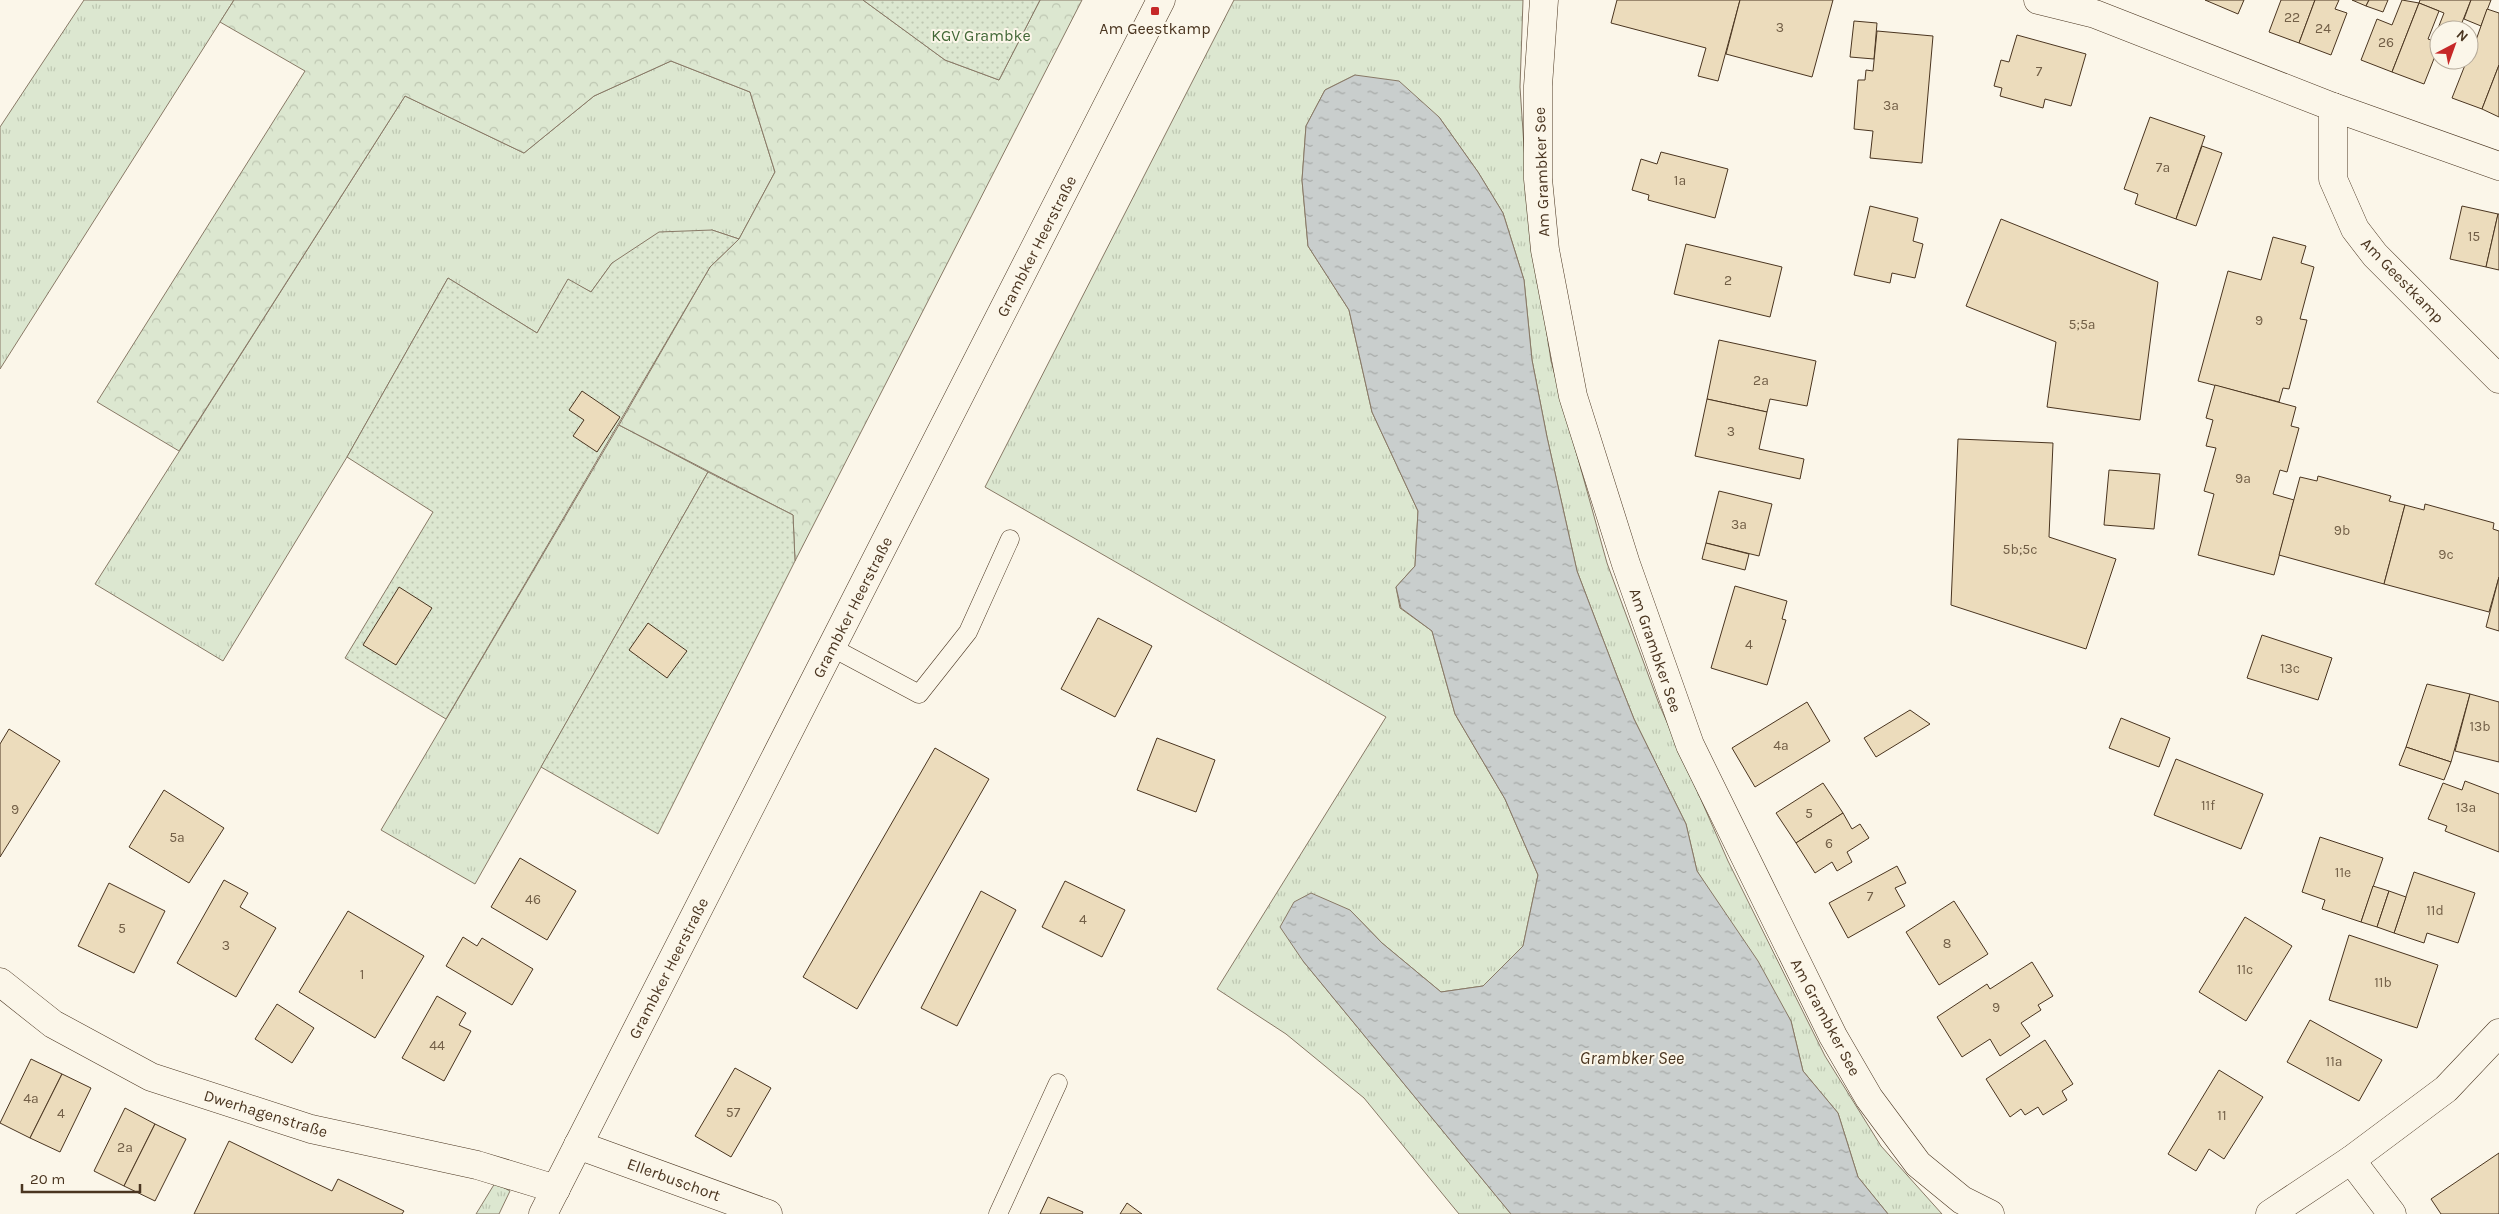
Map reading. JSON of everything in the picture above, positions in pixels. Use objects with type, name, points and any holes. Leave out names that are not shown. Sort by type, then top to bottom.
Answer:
[{"type":"street","name":"Grambker Heerstraße","points":[[543,1214],[1161,0]]},
{"type":"street","name":"Am Grambker See","points":[[1544,0],[1538,86],[1538,179],[1544,250],[1572,396],[1626,564],[1690,746],[1833,1036],[1869,1098],[1918,1164],[1962,1200],[1990,1214]]},
{"type":"street","points":[[2038,0],[2096,14],[2333,107],[2499,166]]},
{"type":"street","name":"Am Geestkamp","points":[[2333,107],[2333,178],[2355,229],[2375,254],[2499,379]]},
{"type":"street","name":"Dwerhagenstraße","points":[[0,982],[53,1024],[151,1077],[311,1129],[477,1165],[556,1189]]},
{"type":"street","points":[[2270,1214],[2351,1160],[2446,1089],[2499,1034]]},
{"type":"street","name":"Ellerbuschort","points":[[578,1145],[768,1214]]},
{"type":"street","points":[[2351,1160],[2392,1214]]},
{"type":"lane","points":[[832,647],[919,694],[968,632],[1010,540]]},
{"type":"lane","points":[[998,1214],[1058,1083]]},
{"type":"green space","points":[[84,0],[234,0],[0,369],[0,127]]},
{"type":"green space","points":[[234,0],[863,0],[945,60],[999,80],[1040,0],[1082,0],[795,561],[793,515],[619,425],[710,267],[739,239],[775,172],[750,92],[671,61],[594,96],[524,153],[405,96],[179,451],[97,402],[305,71],[220,22]]},
{"type":"green space","name":"KGV Grambke","points":[[863,0],[1040,0],[999,80],[945,60]]},
{"type":"green space","points":[[1234,0],[1523,0],[1520,87],[1528,205],[1551,361],[1607,563],[1659,704],[1728,861],[1825,1056],[1881,1146],[1942,1214],[1888,1214],[1858,1177],[1838,1113],[1803,1071],[1791,1021],[1697,871],[1686,824],[1634,719],[1577,571],[1532,360],[1524,280],[1503,213],[1478,172],[1439,117],[1355,75],[1325,90],[1306,126],[1302,180],[1308,246],[1349,310],[1372,412],[1418,511],[1415,566],[1396,587],[1400,608],[1432,631],[1455,714],[1505,799],[1538,875],[1523,946],[1483,986],[1441,992],[1382,943],[1350,910],[1303,961],[1511,1214],[1459,1214],[1364,1098],[1286,1034],[1217,989],[1386,717],[985,487]]},
{"type":"green space","points":[[671,61],[750,92],[775,172],[739,239],[712,230],[612,263],[591,292],[568,280],[537,333],[448,278],[347,457],[223,661],[95,584],[405,96],[524,153],[594,96]]},
{"type":"green space","points":[[712,230],[739,239],[710,267],[446,719],[345,658],[433,512],[347,457],[448,278],[537,333],[568,279],[591,292],[612,263],[659,232]]},
{"type":"green space","points":[[619,425],[708,472],[475,884],[381,830]]},
{"type":"green space","points":[[708,472],[793,515],[795,561],[658,834],[541,767]]},
{"type":"green space","points":[[495,1183],[510,1191],[499,1214],[476,1214]]},
{"type":"water","name":"Grambker See","points":[[1355,75],[1399,81],[1439,117],[1478,172],[1503,213],[1524,280],[1532,360],[1577,571],[1617,676],[1634,719],[1686,824],[1697,871],[1758,961],[1791,1021],[1803,1071],[1838,1113],[1858,1177],[1888,1214],[1511,1214],[1303,961],[1280,927],[1294,902],[1311,893],[1350,910],[1382,943],[1441,992],[1483,986],[1523,946],[1538,875],[1505,799],[1455,714],[1432,631],[1401,608],[1396,587],[1415,566],[1418,511],[1372,412],[1349,310],[1308,246],[1302,180],[1306,126],[1325,90]]},
{"type":"building","points":[[1617,0],[1740,0],[1718,81],[1698,76],[1706,48],[1611,23]]},
{"type":"building","points":[[1740,0],[1833,0],[1812,77],[1726,54]]},
{"type":"building","points":[[2205,0],[2244,0],[2238,14]]},
{"type":"building","points":[[2281,0],[2315,0],[2299,43],[2269,32]]},
{"type":"building","points":[[2315,0],[2339,0],[2335,9],[2347,13],[2331,55],[2299,43]]},
{"type":"building","points":[[2352,0],[2369,0],[2366,6]]},
{"type":"building","points":[[2369,0],[2388,0],[2383,12],[2366,6]]},
{"type":"building","points":[[2402,0],[2419,3],[2392,72],[2361,60],[2377,19],[2392,25]]},
{"type":"building","points":[[2420,0],[2471,0],[2463,20],[2441,20],[2444,13],[2419,3]]},
{"type":"building","points":[[2471,0],[2491,0],[2481,26],[2479,25],[2479,20],[2464,19]]},
{"type":"building","points":[[2419,3],[2439,11],[2435,20],[2429,20],[2430,70],[2424,84],[2392,72]]},
{"type":"building","points":[[2487,9],[2499,13],[2499,65],[2482,109],[2452,98],[2463,70],[2479,70],[2479,32]]},
{"type":"building","points":[[1854,21],[1877,23],[1874,59],[1850,57]]},
{"type":"building","points":[[1877,31],[1933,36],[1922,163],[1870,158],[1873,131],[1854,129],[1858,80],[1865,80],[1866,70],[1873,71]]},
{"type":"building","points":[[2017,35],[2086,54],[2071,106],[2045,99],[2043,108],[2000,96],[2002,88],[1994,86],[2001,60],[2009,62]]},
{"type":"building","points":[[2499,65],[2499,117],[2482,109]]},
{"type":"building","points":[[2150,117],[2205,136],[2176,219],[2135,204],[2138,194],[2124,189]]},
{"type":"building","points":[[2202,146],[2222,153],[2196,226],[2176,219]]},
{"type":"building","points":[[1661,152],[1728,169],[1715,218],[1648,200],[1649,195],[1632,190],[1641,159],[1657,164]]},
{"type":"building","points":[[1870,206],[1918,218],[1913,241],[1923,244],[1915,278],[1892,273],[1890,283],[1854,275]]},
{"type":"building","points":[[2462,206],[2498,214],[2486,267],[2450,259]]},
{"type":"building","points":[[2499,214],[2499,270],[2486,267]]},
{"type":"building","points":[[2001,219],[2158,282],[2140,420],[2047,407],[2056,342],[1966,306]]},
{"type":"building","points":[[2273,237],[2306,246],[2301,263],[2314,267],[2300,319],[2307,320],[2289,389],[2283,388],[2279,402],[2198,381],[2228,271],[2261,280]]},
{"type":"building","points":[[1686,244],[1782,267],[1770,317],[1674,294]]},
{"type":"building","points":[[1719,340],[1816,361],[1807,406],[1770,399],[1767,412],[1707,399]]},
{"type":"building","points":[[2215,385],[2296,407],[2291,426],[2299,428],[2287,472],[2280,470],[2273,494],[2294,500],[2274,575],[2198,555],[2214,494],[2204,491],[2216,448],[2206,446],[2213,420],[2206,418]]},
{"type":"building","points":[[582,391],[620,417],[597,452],[573,436],[584,420],[569,410]]},
{"type":"building","points":[[1707,399],[1767,412],[1759,449],[1804,459],[1800,479],[1695,456]]},
{"type":"building","points":[[1958,439],[2053,443],[2049,537],[2116,559],[2086,649],[1951,605]]},
{"type":"building","points":[[2109,470],[2160,474],[2154,529],[2104,525]]},
{"type":"building","points":[[2318,476],[2391,496],[2389,501],[2405,505],[2384,584],[2279,555],[2300,477],[2317,481]]},
{"type":"building","points":[[1719,491],[1772,504],[1759,556],[1706,543]]},
{"type":"building","points":[[2425,504],[2494,523],[2493,529],[2499,531],[2499,577],[2489,612],[2384,584],[2405,505],[2424,510]]},
{"type":"building","points":[[1706,543],[1749,554],[1745,570],[1702,559]]},
{"type":"building","points":[[2499,577],[2499,631],[2486,627]]},
{"type":"building","points":[[1735,586],[1787,601],[1782,619],[1786,620],[1767,685],[1711,668]]},
{"type":"building","points":[[399,587],[432,608],[396,665],[363,645]]},
{"type":"building","points":[[1098,618],[1152,646],[1115,717],[1061,689]]},
{"type":"building","points":[[648,623],[687,651],[667,678],[629,650]]},
{"type":"building","points":[[2262,635],[2332,658],[2318,700],[2247,678]]},
{"type":"building","points":[[2427,684],[2470,694],[2451,762],[2406,747]]},
{"type":"building","points":[[2470,694],[2499,702],[2499,762],[2455,751]]},
{"type":"building","points":[[1807,702],[1830,741],[1755,787],[1732,748]]},
{"type":"building","points":[[1910,710],[1930,724],[1876,757],[1864,738]]},
{"type":"building","points":[[2121,718],[2170,738],[2159,767],[2109,748]]},
{"type":"building","points":[[9,729],[60,761],[0,857],[0,744]]},
{"type":"building","points":[[1157,738],[1215,760],[1196,812],[1137,790]]},
{"type":"building","points":[[2406,747],[2451,762],[2444,780],[2399,765]]},
{"type":"building","points":[[935,748],[989,779],[857,1009],[803,977]]},
{"type":"building","points":[[2176,759],[2263,794],[2241,849],[2154,815]]},
{"type":"building","points":[[2465,781],[2499,794],[2499,852],[2445,831],[2447,826],[2428,819],[2443,783],[2462,790]]},
{"type":"building","points":[[1823,783],[1843,813],[1796,843],[1776,813]]},
{"type":"building","points":[[164,790],[224,828],[189,883],[129,847]]},
{"type":"building","points":[[1843,813],[1852,829],[1860,824],[1869,838],[1847,852],[1852,862],[1837,871],[1832,862],[1815,873],[1796,843]]},
{"type":"building","points":[[2320,837],[2383,858],[2361,922],[2322,909],[2325,900],[2302,892]]},
{"type":"building","points":[[520,858],[576,891],[547,940],[491,907]]},
{"type":"building","points":[[1897,866],[1906,883],[1895,888],[1905,906],[1848,938],[1829,903]]},
{"type":"building","points":[[2414,872],[2475,893],[2458,943],[2427,933],[2424,943],[2394,933]]},
{"type":"building","points":[[224,880],[248,893],[240,907],[276,928],[236,997],[177,963]]},
{"type":"building","points":[[1065,881],[1125,910],[1102,957],[1042,927]]},
{"type":"building","points":[[109,883],[165,911],[134,973],[78,946]]},
{"type":"building","points":[[2373,886],[2389,891],[2377,927],[2361,922]]},
{"type":"building","points":[[981,891],[1016,910],[957,1026],[921,1008]]},
{"type":"building","points":[[2389,891],[2406,897],[2394,933],[2377,927]]},
{"type":"building","points":[[1954,901],[1988,954],[1939,985],[1906,932]]},
{"type":"building","points":[[348,911],[424,956],[375,1038],[299,992]]},
{"type":"building","points":[[2245,917],[2292,946],[2246,1021],[2199,992]]},
{"type":"building","points":[[2349,935],[2438,965],[2417,1028],[2329,1000]]},
{"type":"building","points":[[463,937],[477,946],[482,938],[533,969],[512,1005],[446,966]]},
{"type":"building","points":[[2032,962],[2053,996],[2038,1005],[2041,1010],[2021,1023],[2030,1036],[2000,1056],[1990,1039],[1962,1057],[1937,1017],[1987,984],[1990,989]]},
{"type":"building","points":[[437,996],[466,1013],[459,1025],[471,1031],[444,1081],[402,1058]]},
{"type":"building","points":[[277,1004],[314,1028],[292,1063],[255,1039]]},
{"type":"building","points":[[2310,1020],[2382,1060],[2359,1101],[2287,1062]]},
{"type":"building","points":[[2045,1040],[2073,1084],[2062,1091],[2067,1100],[2043,1115],[2038,1107],[2025,1115],[2021,1109],[2010,1117],[1986,1079]]},
{"type":"building","points":[[31,1059],[62,1074],[30,1138],[0,1123]]},
{"type":"building","points":[[735,1068],[771,1088],[731,1157],[695,1136]]},
{"type":"building","points":[[2219,1070],[2263,1097],[2224,1159],[2209,1149],[2196,1171],[2168,1154]]},
{"type":"building","points":[[62,1074],[91,1088],[60,1152],[30,1138]]},
{"type":"building","points":[[125,1108],[155,1124],[124,1186],[94,1171]]},
{"type":"building","points":[[155,1124],[186,1139],[155,1201],[124,1186]]},
{"type":"building","points":[[229,1141],[332,1191],[338,1179],[404,1211],[402,1214],[194,1214]]},
{"type":"building","points":[[2499,1153],[2499,1214],[2441,1214],[2431,1199]]},
{"type":"building","points":[[1048,1197],[1083,1212],[1082,1214],[1040,1214]]},
{"type":"building","points":[[1127,1203],[1142,1214],[1120,1214]]},
{"type":"place","name":"Am Geestkamp","points":[[1155,11]]}]
